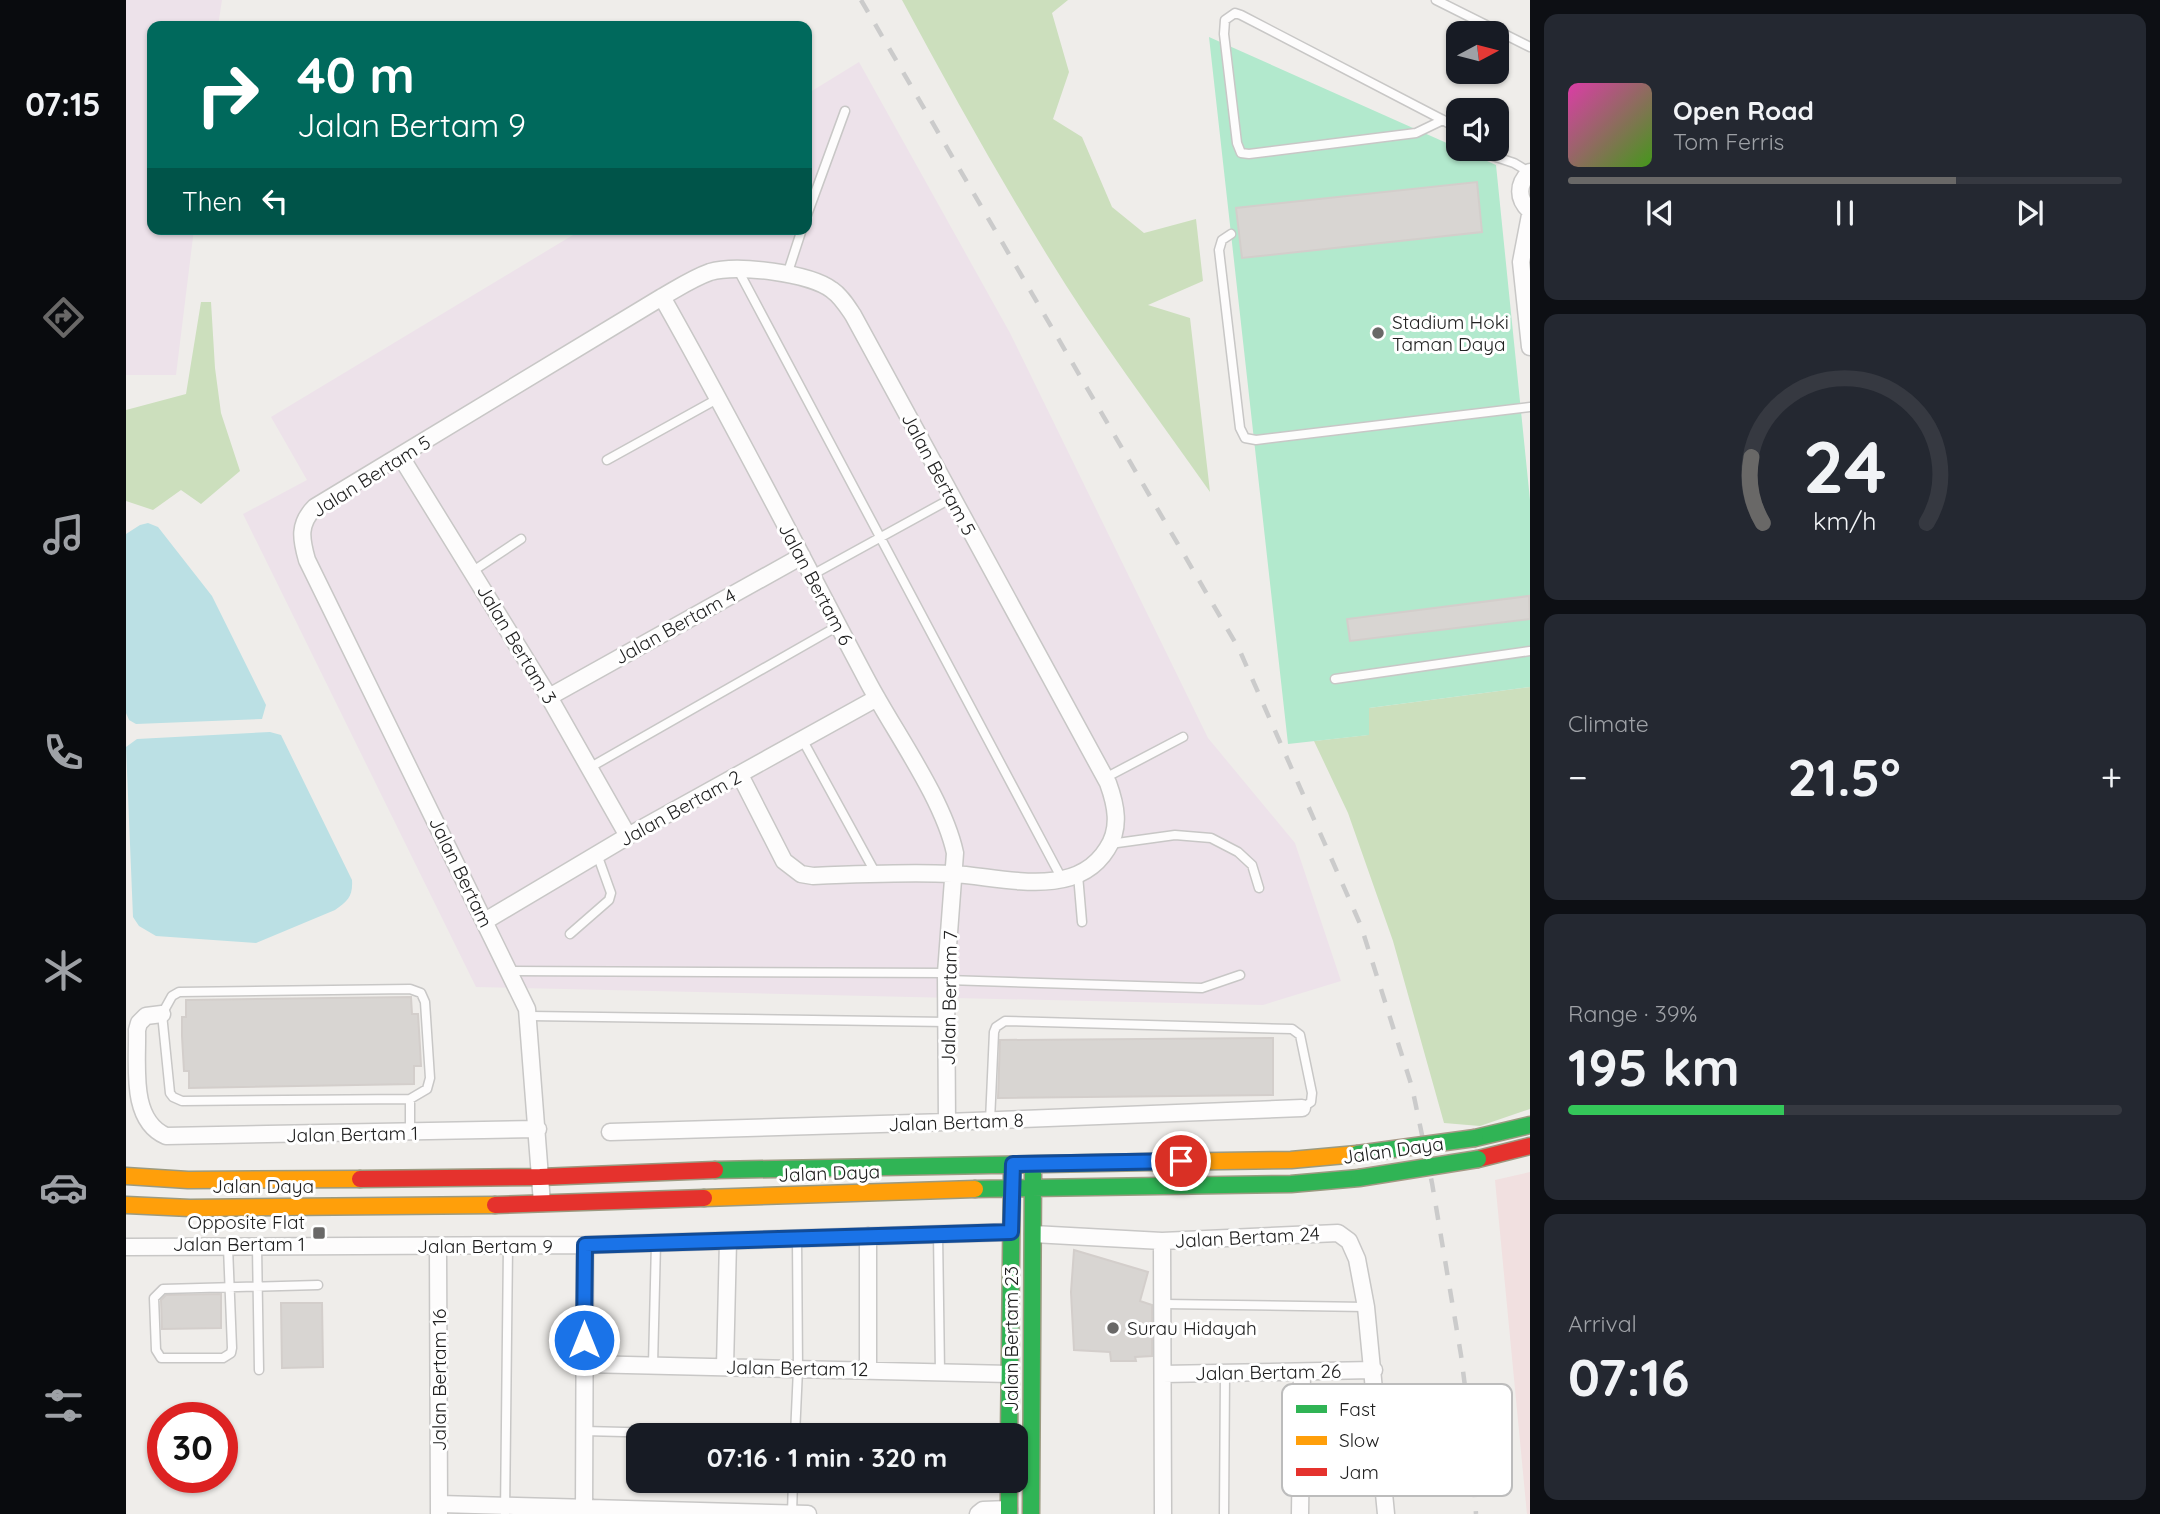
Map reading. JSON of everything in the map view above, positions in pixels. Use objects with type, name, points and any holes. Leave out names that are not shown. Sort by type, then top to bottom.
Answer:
[{"type":"main road","name":"Jalan Daya","points":[[126,1176],[188,1180],[540,1177],[758,1169],[1291,1160],[1475,1138],[1530,1125]]},
{"type":"main road","name":"Jalan Daya","points":[[126,1205],[190,1208],[542,1203],[1033,1187],[1291,1184],[1359,1178],[1478,1158],[1530,1146]]},
{"type":"main road","name":"Jalan Bertam 23","points":[[1031,1514],[1033,1163]]},
{"type":"main road","name":"Jalan Bertam 23","points":[[1009,1423],[1013,1164]]},
{"type":"main road","points":[[1009,1493],[1009,1511]]},
{"type":"street","points":[[1530,172],[1522,181],[1520,192],[1523,204],[1530,213],[1521,262],[1530,347]]},
{"type":"street","name":"Jalan Bertam 5","points":[[307,560],[302,528],[306,516],[315,507],[694,279],[712,272],[737,268],[787,275],[822,284],[843,301],[853,315],[1105,778],[1116,805],[1116,828],[1110,845]]},
{"type":"street","name":"Jalan Bertam 6","points":[[662,298],[719,398],[838,626],[944,818],[955,853],[954,874]]},
{"type":"street","name":"Jalan Bertam 3","points":[[401,457],[549,697],[628,836]]},
{"type":"street","name":"Jalan Bertam 4","points":[[549,697],[802,556]]},
{"type":"street","name":"Jalan Bertam","points":[[307,560],[530,1016],[542,1203]]},
{"type":"street","name":"Jalan Bertam 2","points":[[485,921],[628,836],[877,698]]},
{"type":"street","points":[[740,775],[784,860],[791,869],[801,874],[954,874],[1019,881],[1070,877],[1104,855],[1110,845]]},
{"type":"street","name":"Jalan Bertam 7","points":[[947,1122],[946,976],[954,874]]},
{"type":"street","name":"Jalan Bertam 1","points":[[162,1014],[146,1016],[139,1023],[137,1030],[141,1108],[151,1127],[166,1136],[177,1138],[538,1129]]},
{"type":"street","name":"Jalan Bertam 8","points":[[610,1132],[990,1121],[1302,1108]]},
{"type":"street","name":"Jalan Bertam 9","points":[[126,1247],[585,1245],[1011,1232]]},
{"type":"street","name":"Jalan Bertam 24","points":[[1033,1234],[1162,1241],[1338,1233],[1349,1241],[1357,1259],[1375,1384]]},
{"type":"street","points":[[868,1370],[869,1236]]},
{"type":"street","points":[[725,1367],[727,1241]]},
{"type":"street","points":[[1162,1241],[1163,1514]]},
{"type":"street","points":[[584,1511],[585,1245]]},
{"type":"street","name":"Jalan Bertam 16","points":[[438,1246],[440,1509]]},
{"type":"street","name":"Jalan Bertam 12","points":[[584,1364],[1010,1374]]},
{"type":"street","name":"Jalan Bertam 26","points":[[1163,1374],[1374,1370]]},
{"type":"street","points":[[1302,1372],[1302,1384]]},
{"type":"street","points":[[1300,1496],[1300,1514]]},
{"type":"street","name":"Jalan Bertam 24","points":[[1384,1496],[1386,1514]]},
{"type":"street","points":[[440,1509],[808,1514]]},
{"type":"street","points":[[978,1514],[983,1510],[1009,1511]]},
{"type":"lane","points":[[1436,0],[1530,47]]},
{"type":"lane","points":[[1456,9],[1461,0]]},
{"type":"lane","points":[[1443,120],[1416,133],[1241,153],[1237,147],[1224,34],[1225,20],[1229,15],[1241,15],[1443,120],[1446,122]]},
{"type":"lane","points":[[812,201],[845,111]]},
{"type":"lane","points":[[1508,161],[1530,172]]},
{"type":"lane","points":[[1231,234],[1222,240],[1219,250],[1240,428],[1245,438],[1255,440],[1530,407]]},
{"type":"lane","points":[[787,275],[800,235]]},
{"type":"lane","points":[[737,268],[880,539],[1070,877],[1082,922]]},
{"type":"lane","points":[[607,460],[719,398]]},
{"type":"lane","points":[[812,575],[952,498]]},
{"type":"lane","points":[[472,570],[522,540]]},
{"type":"lane","points":[[589,768],[838,626]]},
{"type":"lane","points":[[1335,679],[1530,651]]},
{"type":"lane","points":[[1105,778],[1183,737]]},
{"type":"lane","points":[[802,739],[876,874]]},
{"type":"lane","points":[[1110,845],[1175,835],[1211,838],[1238,852],[1252,866],[1259,888]]},
{"type":"lane","points":[[570,934],[609,900],[611,893],[597,854]]},
{"type":"lane","points":[[510,971],[946,976],[1202,988],[1240,975]]},
{"type":"lane","points":[[417,990],[425,1002],[430,1078],[427,1089],[410,1099],[177,1100],[169,1088],[162,1014],[172,996],[183,991],[417,990]]},
{"type":"lane","points":[[530,1016],[947,1022]]},
{"type":"lane","points":[[990,1121],[994,1032],[1000,1023],[1005,1021],[1292,1028],[1300,1035],[1312,1093],[1311,1102],[1302,1108]]},
{"type":"lane","points":[[410,1099],[410,1132]]},
{"type":"lane","points":[[938,1234],[940,1371]]},
{"type":"lane","points":[[796,1423],[797,1239]]},
{"type":"lane","points":[[653,1366],[656,1243]]},
{"type":"lane","points":[[505,1510],[508,1246]]},
{"type":"lane","points":[[228,1247],[229,1288],[232,1348],[228,1357],[165,1360],[157,1355],[155,1298],[163,1289],[229,1288],[318,1285]]},
{"type":"lane","points":[[257,1247],[259,1370]]},
{"type":"lane","points":[[1164,1304],[1366,1307]]},
{"type":"lane","points":[[1224,1514],[1225,1373]]},
{"type":"lane","points":[[584,1431],[626,1432]]},
{"type":"lane","points":[[792,1514],[793,1493]]},
{"type":"shaded area","points":[[126,0],[222,0],[219,21],[147,21],[147,235],[193,235],[176,375],[126,375]]},
{"type":"shaded area","points":[[859,62],[1010,333],[1208,738],[1295,843],[1341,981],[1263,1005],[476,987],[243,514],[307,480],[271,417],[573,235],[812,235],[812,91]]},
{"type":"shaded area","points":[[1530,1172],[1530,1514],[1527,1514],[1495,1180]]},
{"type":"green space","points":[[902,0],[1068,0],[1052,13],[1069,72],[1053,119],[1082,137],[1112,207],[1144,233],[1196,219],[1203,281],[1148,305],[1190,318],[1210,492],[1066,286],[991,161]]},
{"type":"green space","name":"Stadium Hoki Taman Daya","points":[[1209,37],[1446,143],[1446,161],[1487,161],[1496,165],[1530,500],[1530,687],[1369,708],[1369,735],[1288,744]]},
{"type":"green space","points":[[201,302],[211,302],[221,413],[240,471],[201,504],[181,490],[153,510],[126,501],[126,410],[186,394]]},
{"type":"green space","points":[[1530,687],[1530,1109],[1480,1126],[1444,1123],[1393,941],[1348,813],[1314,741],[1368,735],[1369,708]]},
{"type":"water","points":[[148,523],[158,527],[212,596],[266,705],[262,719],[136,724],[129,720],[126,713],[126,534]]},
{"type":"water","points":[[270,732],[281,735],[352,880],[349,898],[335,910],[256,943],[156,936],[139,926],[133,917],[126,747],[137,739]]},
{"type":"building","points":[[1477,182],[1482,232],[1242,258],[1236,208]]},
{"type":"building","points":[[1529,596],[1530,619],[1350,641],[1347,619]]},
{"type":"building","points":[[411,997],[412,1014],[418,1014],[421,1066],[414,1066],[414,1084],[189,1088],[189,1071],[184,1071],[182,1036],[186,1000]]},
{"type":"building","points":[[1273,1038],[1273,1095],[998,1098],[1000,1040]]},
{"type":"building","name":"Surau Hidayah","points":[[1074,1250],[1148,1272],[1140,1301],[1152,1305],[1152,1356],[1135,1357],[1136,1361],[1111,1361],[1110,1352],[1074,1350],[1071,1292]]},
{"type":"building","points":[[221,1294],[221,1328],[162,1329],[161,1300],[166,1295]]},
{"type":"building","points":[[281,1303],[322,1303],[323,1367],[282,1368]]},
{"type":"railway","points":[[861,0],[1239,649],[1361,926],[1412,1087],[1432,1183],[1465,1384]]},
{"type":"railway","points":[[1475,1496],[1476,1514]]},
{"type":"traffic: fast","points":[[1475,1138],[1530,1125]]},
{"type":"traffic: fast","points":[[1357,1154],[1475,1138]]},
{"type":"traffic: fast","points":[[1359,1178],[1478,1159]]},
{"type":"traffic: fast","points":[[715,1170],[1153,1162]]},
{"type":"traffic: fast","points":[[1031,1514],[1033,1172]]},
{"type":"traffic: fast","points":[[1009,1423],[1012,1173]]},
{"type":"traffic: fast","points":[[975,1189],[1291,1184],[1359,1178]]},
{"type":"traffic: fast","points":[[1009,1493],[1009,1514]]},
{"type":"traffic: slow","points":[[1153,1162],[1291,1160],[1357,1154]]},
{"type":"traffic: slow","points":[[126,1176],[188,1180],[360,1179]]},
{"type":"traffic: slow","points":[[704,1198],[975,1189]]},
{"type":"traffic: slow","points":[[126,1205],[190,1208],[495,1205]]},
{"type":"traffic: jam","points":[[1478,1159],[1530,1146]]},
{"type":"traffic: jam","points":[[360,1179],[540,1177],[715,1170]]},
{"type":"traffic: jam","points":[[495,1205],[704,1198]]},
{"type":"place","name":"Stadium Hoki Taman Daya","points":[[1378,333]]},
{"type":"place","name":"Opposite Flat Jalan Bertam 1","points":[[319,1233]]},
{"type":"place","name":"Surau Hidayah","points":[[1113,1328]]},
{"type":"route","points":[[584,1340],[585,1245],[1011,1232],[1013,1164],[1181,1161]]}]
